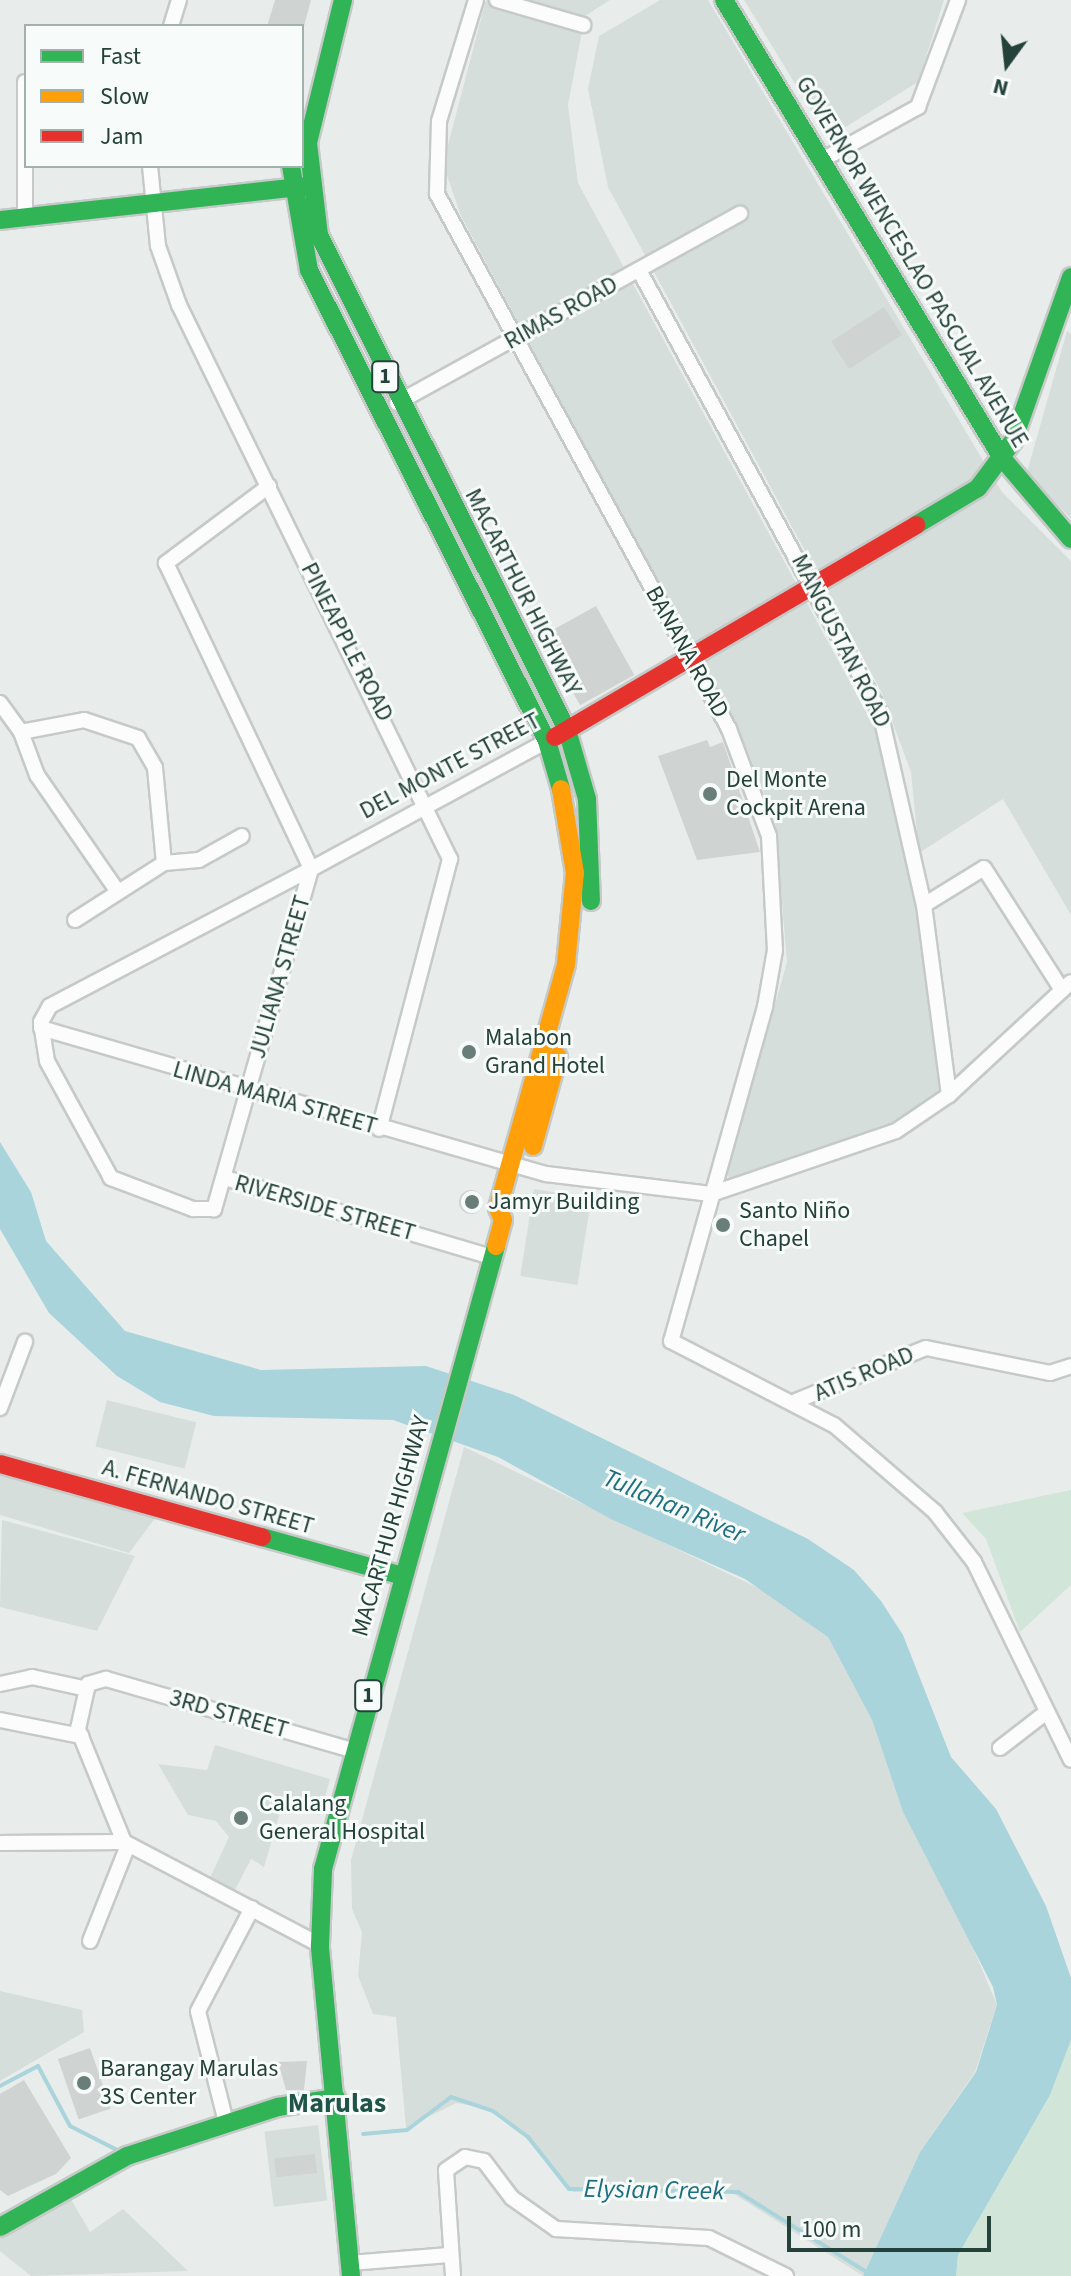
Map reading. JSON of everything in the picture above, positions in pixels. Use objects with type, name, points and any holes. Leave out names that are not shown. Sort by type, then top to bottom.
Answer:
[{"type":"main road","points":[[304,74],[325,0]]},
{"type":"main road","name":"MACARTHUR HIGHWAY","points":[[304,160],[311,115],[343,0]]},
{"type":"main road","name":"GOVERNOR WENCESLAO PASCUAL AVENUE","points":[[724,0],[1002,458],[1071,539]]},
{"type":"main road","name":"MACARTHUR HIGHWAY","points":[[292,168],[390,407],[547,741],[569,818],[572,928],[518,1166]]},
{"type":"main road","name":"MACARTHUR HIGHWAY","points":[[300,186],[303,168]]},
{"type":"main road","points":[[0,220],[25,212],[300,186]]},
{"type":"main road","points":[[0,206],[25,212]]},
{"type":"main road","name":"DEL MONTE STREET","points":[[547,741],[692,662],[978,488],[1002,458],[1071,277]]},
{"type":"main road","name":"MACARTHUR HIGHWAY","points":[[351,2269],[320,1945],[323,1869],[352,1750],[503,1220],[498,1208],[518,1166],[589,932],[589,815],[567,730],[390,407]]},
{"type":"main road","name":"A. FERNANDO STREET","points":[[0,1464],[403,1576]]},
{"type":"main road","points":[[0,2227],[127,2156],[226,2122],[336,2098]]},
{"type":"street","points":[[172,24],[179,0]]},
{"type":"street","name":"BANANA ROAD","points":[[476,0],[439,121],[435,183],[514,339],[692,662],[755,786],[773,893],[765,1007],[671,1341],[796,1401]]},
{"type":"street","points":[[497,0],[583,25]]},
{"type":"street","points":[[822,160],[918,107],[958,0]]},
{"type":"street","points":[[25,168],[25,212]]},
{"type":"street","name":"PINEAPPLE ROAD","points":[[150,168],[152,199],[174,295],[429,805],[448,872],[379,1129]]},
{"type":"street","name":"RIMAS ROAD","points":[[390,407],[740,214]]},
{"type":"street","name":"MANGUSTAN ROAD","points":[[639,270],[816,588],[890,737],[924,905],[949,1095]]},
{"type":"street","points":[[269,486],[166,563],[311,869]]},
{"type":"street","points":[[0,703],[21,732],[37,775],[118,892]]},
{"type":"street","points":[[21,732],[84,720],[138,738],[155,768],[164,863]]},
{"type":"street","name":"DEL MONTE STREET","points":[[41,1028],[50,1006],[547,741]]},
{"type":"street","points":[[75,920],[164,863],[199,860],[242,836]]},
{"type":"street","name":"JULIANA STREET","points":[[225,1178],[311,869]]},
{"type":"street","points":[[711,1194],[859,1148],[949,1095],[1067,986],[987,870],[924,905]]},
{"type":"street","name":"LINDA MARIA STREET","points":[[41,1028],[379,1129],[518,1166],[711,1194]]},
{"type":"street","name":"RIVERSIDE STREET","points":[[41,1028],[58,1086],[111,1178],[208,1211],[225,1178],[492,1257]]},
{"type":"street","points":[[0,1408],[25,1342]]},
{"type":"street","name":"ATIS ROAD","points":[[796,1401],[926,1348],[1050,1373],[1071,1366]]},
{"type":"street","points":[[796,1401],[893,1470],[964,1546],[1044,1714],[1071,1760]]},
{"type":"street","points":[[0,1684],[32,1677],[87,1689],[81,1736],[126,1844],[90,1941]]},
{"type":"street","name":"3RD STREET","points":[[87,1689],[106,1679],[352,1750]]},
{"type":"street","points":[[1000,1748],[1044,1714]]},
{"type":"street","points":[[0,1720],[81,1736]]},
{"type":"street","points":[[0,1843],[126,1844],[320,1945]]},
{"type":"street","points":[[226,2122],[198,2011],[252,1908]]},
{"type":"street","points":[[453,2276],[449,2255],[446,2170],[476,2158],[524,2209],[556,2229],[709,2238],[786,2276]]},
{"type":"street","points":[[351,2269],[449,2255]]},
{"type":"shaded area","points":[[486,0],[610,0],[585,16],[568,105],[578,183],[888,752],[905,820],[941,1093],[892,1128],[731,1183],[727,1173],[787,962],[775,819],[736,727],[461,216],[443,164]]},
{"type":"shaded area","points":[[660,0],[708,0],[1002,492],[1071,561],[1071,915],[1003,799],[919,853],[911,772],[881,691],[608,187],[588,89],[599,36]]},
{"type":"shaded area","points":[[744,0],[944,0],[918,82],[828,138]]},
{"type":"shaded area","points":[[1067,331],[1071,334],[1071,519],[1027,472]]},
{"type":"shaded area","points":[[534,1189],[591,1198],[578,1285],[520,1276]]},
{"type":"shaded area","points":[[107,1400],[196,1422],[185,1469],[95,1447]]},
{"type":"shaded area","points":[[464,1447],[779,1598],[828,1637],[872,1720],[903,1812],[949,1891],[997,2005],[975,2072],[920,2152],[863,2276],[723,2187],[573,2192],[520,2131],[485,2108],[456,2103],[406,2128],[396,2017],[373,2014],[358,1976],[362,1932],[352,1909],[351,1860]]},
{"type":"shaded area","points":[[0,1474],[156,1517],[129,1553],[0,1515]]},
{"type":"shaded area","points":[[2,1520],[135,1556],[97,1631],[0,1607]]},
{"type":"shaded area","name":"Calalang General Hospital","points":[[215,1745],[330,1779],[320,1815],[282,1806],[264,1867],[251,1859],[233,1894],[208,1882],[229,1837],[216,1821],[188,1815],[158,1764],[207,1770]]},
{"type":"shaded area","points":[[0,1991],[82,2010],[84,2032],[0,2081]]},
{"type":"shaded area","points":[[318,2125],[327,2200],[274,2207],[264,2132]]},
{"type":"shaded area","points":[[68,2194],[90,2232],[123,2209],[188,2271],[31,2276],[0,2251],[0,2238]]},
{"type":"green space","points":[[1071,1490],[1071,1585],[1020,1632],[986,1539],[962,1513]]},
{"type":"green space","points":[[1071,2040],[1071,2276],[956,2276],[958,2255],[1050,2095]]},
{"type":"water","name":"Tullahan River","points":[[0,1142],[31,1192],[46,1241],[125,1331],[261,1370],[426,1366],[514,1395],[808,1539],[854,1570],[881,1601],[903,1635],[951,1757],[996,1809],[1046,1906],[1071,1978],[1071,2040],[1050,2095],[958,2255],[956,2276],[863,2276],[920,2152],[976,2072],[997,2005],[993,1987],[903,1812],[872,1720],[828,1637],[745,1579],[611,1519],[498,1457],[393,1420],[214,1416],[160,1402],[117,1376],[49,1313],[0,1229]]},
{"type":"building","points":[[275,0],[311,0],[304,26],[268,24]]},
{"type":"building","points":[[884,307],[902,335],[849,369],[831,341]]},
{"type":"building","points":[[596,606],[634,675],[580,705],[542,636]]},
{"type":"building","name":"Del Monte Cockpit Arena","points":[[707,740],[710,747],[723,742],[760,852],[697,860],[658,756]]},
{"type":"building","name":"Jamyr Building","points":[[471,1190],[480,1193],[483,1202],[480,1211],[471,1214],[462,1211],[459,1202],[462,1193]]},
{"type":"building","name":"Barangay Marulas 3S Center","points":[[90,2048],[111,2109],[79,2120],[58,2059]]},
{"type":"building","points":[[307,2061],[304,2090],[286,2090],[278,2062]]},
{"type":"building","points":[[24,2080],[71,2158],[56,2174],[8,2196],[0,2190],[0,2094]]},
{"type":"building","points":[[315,2154],[317,2173],[276,2177],[274,2158]]},
{"type":"waterway","points":[[0,2086],[38,2066],[70,2126],[121,2152]]},
{"type":"waterway","name":"Elysian Creek","points":[[363,2134],[407,2130],[451,2097],[493,2111],[528,2137],[569,2189],[738,2192],[873,2276]]},
{"type":"traffic: fast","points":[[343,0],[308,143],[319,235],[567,730],[587,799],[591,901]]},
{"type":"traffic: fast","points":[[724,0],[1002,458],[1071,539]]},
{"type":"traffic: fast","points":[[291,168],[309,270],[547,741],[561,789]]},
{"type":"traffic: fast","points":[[0,220],[308,186]]},
{"type":"traffic: fast","points":[[916,525],[978,488],[1013,441],[1071,277]]},
{"type":"traffic: fast","points":[[351,2276],[320,1945],[323,1869],[496,1246]]},
{"type":"traffic: fast","points":[[262,1537],[403,1576]]},
{"type":"traffic: fast","points":[[0,2227],[127,2156],[278,2107],[336,2098]]},
{"type":"traffic: slow","points":[[496,1246],[503,1220],[498,1208],[566,964],[575,873],[561,789]]},
{"type":"traffic: slow","points":[[533,1146],[558,1056]]},
{"type":"traffic: jam","points":[[555,737],[916,525]]},
{"type":"traffic: jam","points":[[0,1464],[262,1537]]},
{"type":"place","name":"Del Monte Cockpit Arena","points":[[710,794]]},
{"type":"place","name":"Malabon Grand Hotel","points":[[469,1052]]},
{"type":"place","name":"Jamyr Building","points":[[472,1202]]},
{"type":"place","name":"Santo Niño Chapel","points":[[723,1225]]},
{"type":"place","name":"Calalang General Hospital","points":[[241,1818]]},
{"type":"place","name":"Barangay Marulas 3S Center","points":[[84,2083]]},
{"type":"district","name":"Marulas","points":[[337,2103]]}]
